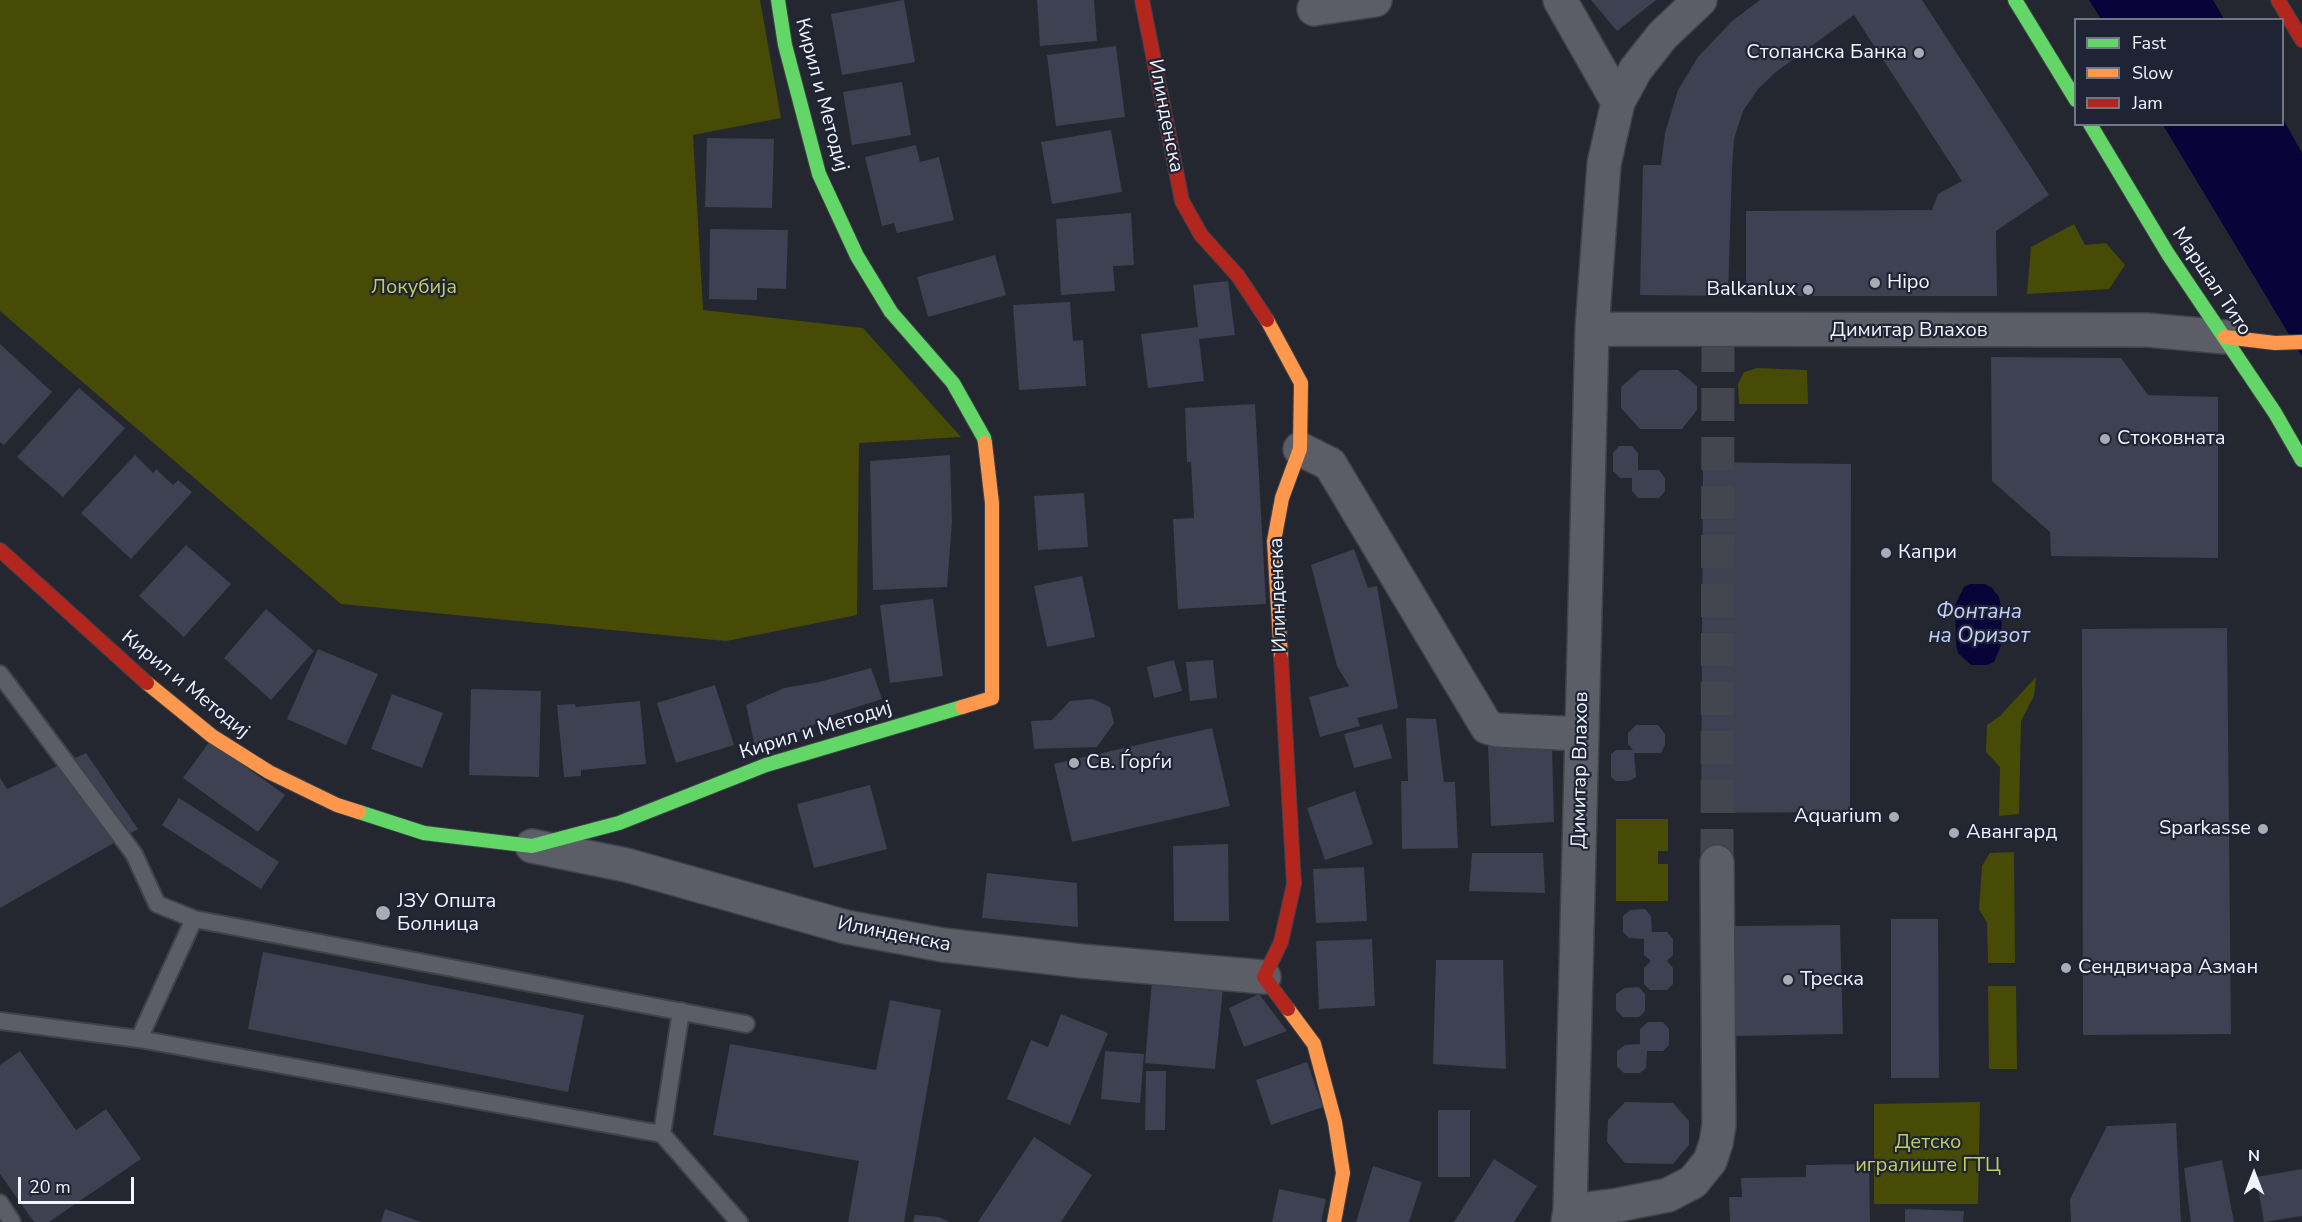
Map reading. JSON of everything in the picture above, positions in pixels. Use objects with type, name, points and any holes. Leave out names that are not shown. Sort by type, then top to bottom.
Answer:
[{"type":"street","name":"Кирил и Методиј","points":[[0,550],[133,671],[212,736],[269,772],[337,805],[424,833],[532,846],[619,823],[766,765],[992,698],[992,503],[984,438],[953,382],[891,312],[853,246],[819,174],[785,45],[778,0]]},
{"type":"street","name":"Илинденска","points":[[532,846],[626,865],[846,927],[943,945],[1081,961],[1264,977],[1281,942],[1294,884],[1274,541],[1282,498],[1300,449],[1301,383],[1276,334],[1238,276],[1201,235],[1182,201],[1142,0]]},
{"type":"street","points":[[1314,9],[1375,0]]},
{"type":"street","points":[[1560,0],[1618,102]]},
{"type":"street","name":"Димитар Влахов","points":[[1700,0],[1663,35],[1642,60],[1618,102],[1604,164],[1592,328],[1569,1216],[1668,1195],[1693,1182],[1710,1161],[1719,1125],[1717,862]]},
{"type":"street","points":[[2015,0],[2074,97]]},
{"type":"street","points":[[2278,0],[2302,40]]},
{"type":"street","name":"Маршал Тито","points":[[2091,126],[2168,254],[2275,413],[2302,460]]},
{"type":"street","name":"Димитар Влахов","points":[[1592,328],[2146,330],[2225,337]]},
{"type":"street","points":[[2225,337],[2275,343],[2302,342]]},
{"type":"street","points":[[1300,449],[1330,464],[1487,727],[1497,730],[1582,734]]},
{"type":"street","points":[[1264,977],[1314,1044],[1335,1122],[1342,1173],[1334,1222]]},
{"type":"lane","points":[[0,674],[134,854],[157,904],[194,919],[746,1024]]},
{"type":"lane","points":[[139,1039],[194,919]]},
{"type":"lane","points":[[662,1134],[681,1011]]},
{"type":"lane","points":[[0,1022],[139,1039],[662,1134],[738,1222]]},
{"type":"lane","points":[[0,1203],[12,1222]]},
{"type":"green space","name":"Локубија","points":[[0,0],[760,0],[781,118],[693,135],[703,310],[863,328],[961,437],[859,443],[857,615],[726,641],[341,604],[0,311]]},
{"type":"green space","points":[[2074,224],[2085,245],[2106,243],[2125,265],[2109,289],[2027,294],[2031,247]]},
{"type":"green space","points":[[1757,368],[1807,370],[1808,404],[1739,404],[1738,384],[1744,372]]},
{"type":"green space","points":[[2036,677],[2034,696],[2021,721],[2019,814],[1999,816],[2000,767],[1986,752],[1987,725],[2000,716]]},
{"type":"green space","points":[[1616,819],[1668,819],[1668,851],[1658,851],[1658,864],[1668,864],[1668,901],[1616,901]]},
{"type":"green space","points":[[2014,852],[2015,963],[1988,963],[1987,923],[1979,909],[1982,866],[1990,853]]},
{"type":"green space","points":[[1988,986],[2016,986],[2017,1069],[1989,1069]]},
{"type":"green space","name":"Детско игралиште ГТЦ","points":[[1980,1102],[1978,1204],[1874,1204],[1874,1104]]},
{"type":"water","points":[[2089,0],[2213,0],[2223,18],[2100,18]]},
{"type":"water","points":[[2284,121],[2302,153],[2302,356],[2164,126],[2284,126]]},
{"type":"water","name":"Фонтана на Оризот","points":[[1970,584],[1985,584],[1992,588],[1999,597],[2001,606],[2002,643],[1994,662],[1987,665],[1971,665],[1958,653],[1956,644],[1955,605],[1964,587]]},
{"type":"building","points":[[904,0],[915,62],[842,75],[831,14]]},
{"type":"building","points":[[1037,0],[1094,0],[1097,41],[1040,46]]},
{"type":"building","points":[[1591,0],[1656,0],[1617,31]]},
{"type":"building","points":[[1760,0],[1922,0],[2049,195],[1996,231],[1997,296],[1746,296],[1746,211],[1932,210],[1938,194],[1962,181],[1854,15],[1776,72],[1758,89],[1743,111],[1734,139],[1728,296],[1640,295],[1643,165],[1661,165],[1665,133],[1678,90],[1698,57],[1732,21]]},
{"type":"building","points":[[1116,46],[1125,117],[1056,126],[1047,55]]},
{"type":"building","points":[[902,82],[911,135],[852,145],[843,92]]},
{"type":"building","points":[[1111,130],[1122,192],[1052,204],[1041,142]]},
{"type":"building","points":[[707,138],[774,139],[772,208],[705,207]]},
{"type":"building","points":[[916,145],[920,162],[939,157],[954,220],[897,233],[894,223],[882,226],[865,157]]},
{"type":"building","points":[[1131,213],[1134,265],[1113,266],[1115,291],[1061,295],[1056,219]]},
{"type":"building","points":[[710,229],[788,230],[786,289],[757,288],[757,300],[709,299]]},
{"type":"building","points":[[995,255],[1006,295],[928,317],[917,277]]},
{"type":"building","points":[[1228,281],[1235,335],[1199,339],[1204,381],[1148,388],[1141,334],[1198,327],[1193,285]]},
{"type":"building","points":[[1070,302],[1073,341],[1083,340],[1086,386],[1019,390],[1013,305]]},
{"type":"building","points":[[0,344],[52,392],[4,445],[0,442]]},
{"type":"building","name":"Стоковната","points":[[1991,357],[2121,358],[2148,395],[2218,397],[2218,558],[2051,556],[2050,532],[1992,481]]},
{"type":"building","points":[[1640,370],[1678,370],[1697,386],[1697,410],[1682,429],[1640,429],[1621,408],[1621,387]]},
{"type":"building","points":[[79,388],[125,428],[63,497],[17,457]]},
{"type":"building","points":[[1255,404],[1266,604],[1178,609],[1173,519],[1194,518],[1191,462],[1187,462],[1185,408]]},
{"type":"building","points":[[1619,446],[1632,446],[1638,453],[1638,470],[1659,470],[1665,478],[1665,491],[1659,498],[1638,498],[1632,491],[1632,478],[1620,478],[1613,471],[1613,453]]},
{"type":"building","points":[[135,455],[153,473],[156,469],[173,485],[178,480],[192,492],[131,559],[81,513]]},
{"type":"building","points":[[950,455],[952,522],[947,587],[873,590],[870,461]]},
{"type":"building","points":[[1703,462],[1851,464],[1850,812],[1701,813]]},
{"type":"building","points":[[1084,493],[1088,547],[1038,550],[1034,496]]},
{"type":"building","points":[[186,545],[231,584],[184,637],[139,596]]},
{"type":"building","points":[[1354,549],[1368,588],[1377,586],[1398,708],[1357,718],[1360,726],[1320,737],[1309,697],[1349,686],[1337,666],[1311,565]]},
{"type":"building","points":[[1082,576],[1095,637],[1047,647],[1034,586]]},
{"type":"building","points":[[933,599],[943,676],[890,683],[880,605]]},
{"type":"building","points":[[266,609],[314,651],[271,700],[224,658]]},
{"type":"building","points":[[2227,628],[2231,1034],[2083,1035],[2082,629]]},
{"type":"building","points":[[318,649],[378,674],[346,745],[287,719]]},
{"type":"building","points":[[1174,660],[1182,691],[1154,698],[1147,667]]},
{"type":"building","points":[[1213,660],[1217,698],[1190,701],[1186,662]]},
{"type":"building","points":[[871,668],[882,699],[835,714],[800,732],[755,747],[746,705],[784,688],[819,682]]},
{"type":"building","points":[[715,685],[734,745],[676,763],[657,703]]},
{"type":"building","points":[[471,689],[541,691],[539,777],[469,775]]},
{"type":"building","points":[[392,694],[443,713],[422,768],[371,749]]},
{"type":"building","points":[[1093,699],[1110,707],[1114,723],[1097,747],[1034,749],[1031,721],[1052,720],[1070,701]]},
{"type":"building","points":[[640,701],[646,764],[581,770],[581,776],[564,777],[557,705],[575,704],[576,707]]},
{"type":"building","points":[[1406,718],[1436,719],[1444,782],[1455,782],[1458,848],[1402,849],[1401,781],[1408,781]]},
{"type":"building","points":[[1382,724],[1392,758],[1354,768],[1344,734]]},
{"type":"building","points":[[1636,725],[1658,725],[1665,734],[1665,745],[1661,753],[1634,753],[1636,777],[1629,781],[1616,781],[1611,777],[1611,754],[1616,750],[1633,750],[1628,744],[1628,733]]},
{"type":"building","points":[[1212,728],[1230,806],[1072,842],[1054,764]]},
{"type":"building","points":[[210,741],[285,795],[258,832],[183,778]]},
{"type":"building","points":[[1488,745],[1552,745],[1554,822],[1491,826]]},
{"type":"building","points":[[86,753],[138,829],[0,908],[0,778],[7,789]]},
{"type":"building","points":[[870,785],[887,849],[814,868],[797,804]]},
{"type":"building","points":[[1355,791],[1373,844],[1325,860],[1307,808]]},
{"type":"building","points":[[179,798],[279,862],[261,889],[162,825]]},
{"type":"building","points":[[1228,844],[1229,921],[1174,921],[1173,846]]},
{"type":"building","points":[[1472,853],[1543,853],[1545,893],[1469,891]]},
{"type":"building","points":[[1364,867],[1367,921],[1316,923],[1313,869]]},
{"type":"building","points":[[987,873],[1077,883],[1078,927],[982,918]]},
{"type":"building","points":[[1645,909],[1651,916],[1652,932],[1667,932],[1673,939],[1673,955],[1667,961],[1673,968],[1673,984],[1667,990],[1650,990],[1644,984],[1644,968],[1651,961],[1644,955],[1644,939],[1629,938],[1623,932],[1623,916],[1630,910]]},
{"type":"building","points":[[1891,919],[1938,919],[1939,1078],[1891,1078]]},
{"type":"building","name":"Треска","points":[[1840,925],[1843,1034],[1735,1036],[1734,926]]},
{"type":"building","points":[[1372,939],[1375,1006],[1319,1009],[1316,941]]},
{"type":"building","points":[[263,952],[584,1015],[568,1092],[248,1029]]},
{"type":"building","points":[[1436,960],[1503,960],[1506,1069],[1433,1064]]},
{"type":"building","points":[[1152,981],[1223,987],[1215,1069],[1145,1063]]},
{"type":"building","points":[[1639,987],[1645,994],[1645,1011],[1639,1017],[1623,1017],[1616,1010],[1616,994],[1624,988]]},
{"type":"building","points":[[1259,994],[1287,1031],[1244,1047],[1229,1008]]},
{"type":"building","points":[[890,1000],[941,1010],[904,1222],[848,1222],[859,1161],[713,1135],[730,1044],[876,1070]]},
{"type":"building","points":[[1061,1014],[1108,1033],[1070,1125],[1007,1099],[1031,1040],[1048,1047]]},
{"type":"building","points":[[1648,1022],[1663,1022],[1669,1029],[1669,1045],[1663,1051],[1647,1051],[1646,1068],[1640,1073],[1624,1073],[1617,1067],[1617,1051],[1625,1045],[1640,1044],[1640,1029]]},
{"type":"building","points":[[20,1051],[76,1130],[106,1109],[141,1159],[49,1222],[34,1222],[0,1174],[0,1065]]},
{"type":"building","points":[[1105,1051],[1144,1054],[1140,1103],[1101,1099]]},
{"type":"building","points":[[1307,1062],[1323,1107],[1271,1125],[1256,1080]]},
{"type":"building","points":[[1146,1071],[1166,1071],[1165,1130],[1145,1130]]},
{"type":"building","points":[[1625,1102],[1673,1103],[1689,1121],[1689,1145],[1673,1164],[1625,1163],[1607,1142],[1608,1120]]},
{"type":"building","points":[[1438,1110],[1470,1110],[1470,1177],[1438,1177]]},
{"type":"building","points":[[2176,1123],[2181,1222],[2071,1222],[2070,1199],[2107,1126]]},
{"type":"building","points":[[1034,1137],[1092,1175],[1061,1222],[978,1222]]},
{"type":"building","points":[[1494,1159],[1537,1186],[1514,1222],[1454,1222]]},
{"type":"building","points":[[2222,1160],[2234,1222],[2191,1222],[2184,1168]]},
{"type":"building","points":[[1869,1164],[1870,1222],[1730,1222],[1729,1197],[1742,1197],[1741,1178],[1806,1177],[1806,1165]]},
{"type":"building","points":[[1373,1166],[1422,1182],[1409,1222],[1356,1222]]},
{"type":"building","points":[[2302,1169],[2302,1216],[2264,1222],[2256,1177]]},
{"type":"building","points":[[1279,1189],[1326,1199],[1321,1222],[1272,1222]]},
{"type":"building","points":[[385,1209],[421,1222],[381,1222]]},
{"type":"building","points":[[1905,1209],[1964,1211],[1963,1222],[1905,1222]]},
{"type":"building","points":[[915,1215],[939,1217],[949,1222],[913,1222]]},
{"type":"tunnel","points":[[1717,862],[1718,330]]},
{"type":"traffic: fast","points":[[778,0],[785,45],[819,174],[857,256],[891,312],[953,383],[985,443]]},
{"type":"traffic: fast","points":[[2015,0],[2074,97]]},
{"type":"traffic: fast","points":[[2091,126],[2168,254],[2275,413],[2302,460]]},
{"type":"traffic: fast","points":[[359,812],[424,833],[532,846],[619,823],[766,765],[962,707]]},
{"type":"traffic: slow","points":[[1267,320],[1301,383],[1300,449],[1282,498],[1274,541],[1281,658]]},
{"type":"traffic: slow","points":[[2225,337],[2275,343],[2302,342]]},
{"type":"traffic: slow","points":[[962,707],[992,698],[992,503],[985,443]]},
{"type":"traffic: slow","points":[[147,683],[212,736],[269,772],[337,805],[359,812]]},
{"type":"traffic: slow","points":[[1288,1009],[1314,1044],[1335,1122],[1343,1173],[1334,1222]]},
{"type":"traffic: jam","points":[[1142,0],[1182,201],[1201,235],[1238,276],[1267,320]]},
{"type":"traffic: jam","points":[[2278,0],[2302,40]]},
{"type":"traffic: jam","points":[[0,550],[147,683]]},
{"type":"traffic: jam","points":[[1281,658],[1294,884],[1281,942],[1264,977],[1288,1009]]},
{"type":"place","name":"Стопанска Банка","points":[[1919,53]]},
{"type":"place","name":"Hipo","points":[[1875,283]]},
{"type":"place","name":"Balkanlux","points":[[1808,290]]},
{"type":"place","name":"Стоковната","points":[[2105,439]]},
{"type":"place","name":"Капри","points":[[1886,553]]},
{"type":"place","name":"Св. Ѓорѓи","points":[[1074,763]]},
{"type":"place","name":"Aquarium","points":[[1894,817]]},
{"type":"place","name":"Sparkasse","points":[[2263,829]]},
{"type":"place","name":"Авангард","points":[[1954,833]]},
{"type":"place","name":"ЈЗУ Општа Болница","points":[[383,913]]},
{"type":"place","name":"Сендвичара Азман","points":[[2066,968]]},
{"type":"place","name":"Треска","points":[[1788,980]]}]
